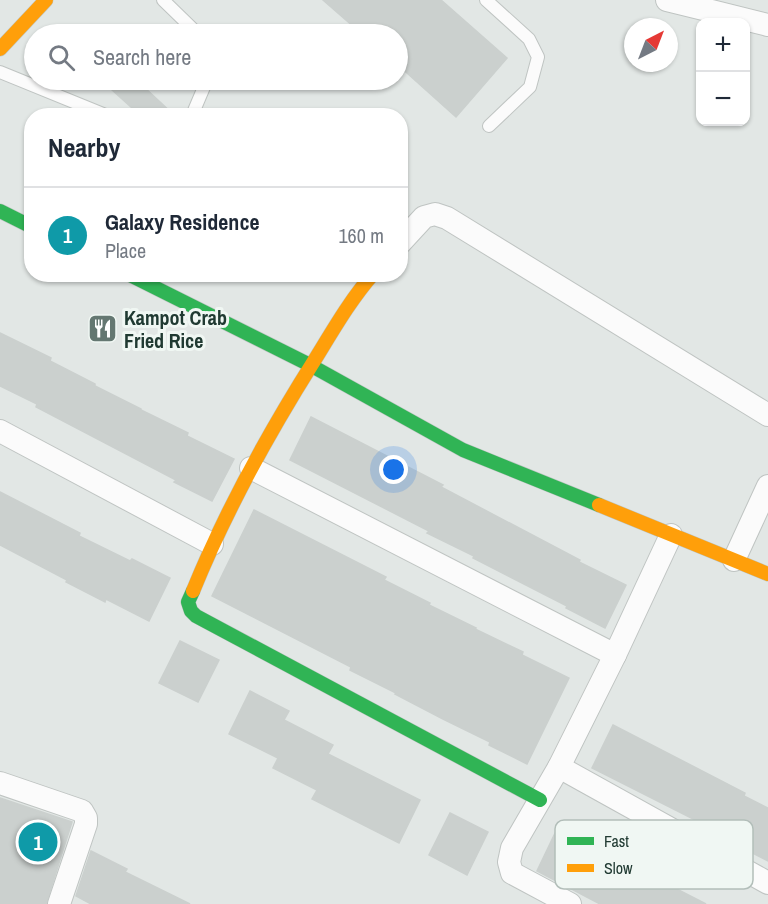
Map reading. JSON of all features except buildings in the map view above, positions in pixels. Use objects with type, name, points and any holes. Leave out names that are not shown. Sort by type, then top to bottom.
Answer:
[{"type":"main road","points":[[0,49],[46,0]]},
{"type":"main road","points":[[0,211],[24,223]]},
{"type":"main road","points":[[144,282],[310,365],[463,450],[768,574]]},
{"type":"main road","points":[[366,282],[310,365],[251,468],[213,544],[188,602],[190,610],[196,616],[540,800]]},
{"type":"street","points":[[667,0],[768,25]]},
{"type":"street","points":[[408,234],[424,217],[435,214],[447,218],[768,415]]},
{"type":"street","points":[[0,431],[213,544]]},
{"type":"street","points":[[251,468],[615,655]]},
{"type":"street","points":[[734,560],[768,486]]},
{"type":"street","points":[[570,904],[512,873],[509,862],[512,848],[559,767],[672,535]]},
{"type":"street","points":[[559,767],[654,820]]},
{"type":"street","points":[[0,783],[82,811],[86,818],[59,904]]},
{"type":"street","points":[[753,875],[768,883]]},
{"type":"lane","points":[[163,0],[188,24]]},
{"type":"lane","points":[[486,0],[529,39],[538,57],[530,87],[489,126]]},
{"type":"lane","points":[[0,72],[24,82]]},
{"type":"lane","points":[[44,90],[88,108]]},
{"type":"lane","points":[[196,108],[203,90]]},
{"type":"traffic: fast","points":[[0,211],[24,223]]},
{"type":"traffic: fast","points":[[144,282],[310,365],[463,450],[599,505]]},
{"type":"traffic: fast","points":[[193,591],[188,602],[191,611],[196,616],[540,800]]},
{"type":"traffic: slow","points":[[0,49],[46,0]]},
{"type":"traffic: slow","points":[[193,591],[219,531],[264,444],[342,316],[367,282]]},
{"type":"traffic: slow","points":[[599,505],[768,574]]},
{"type":"place","name":"Kampot Crab Fried Rice","points":[[103,329]]},
{"type":"place","name":"Galaxy Residence","points":[[38,842]]}]
